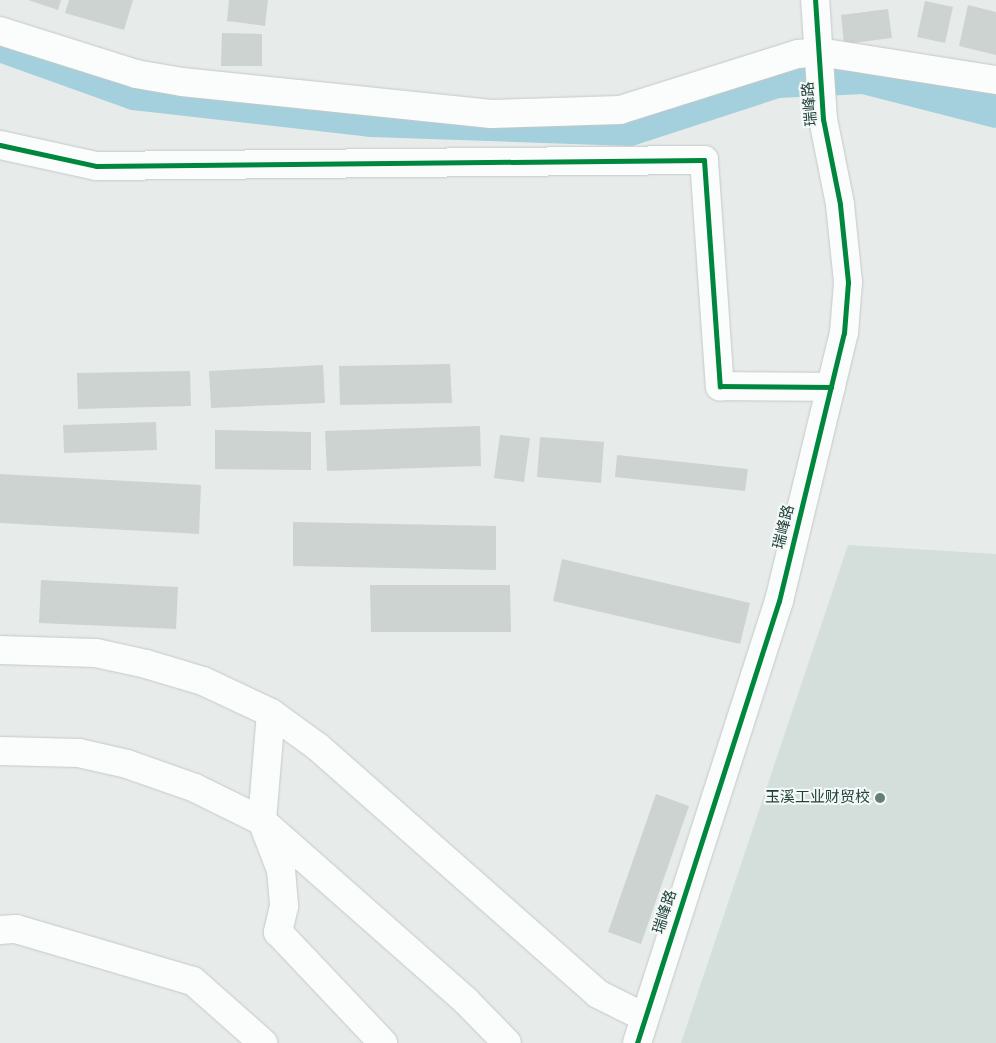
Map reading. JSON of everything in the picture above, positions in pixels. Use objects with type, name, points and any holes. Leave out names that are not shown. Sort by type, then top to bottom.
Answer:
[{"type":"street","name":"瑞峰路","points":[[637,1043],[779,601],[844,333],[848,282],[840,204],[823,119],[815,0]]},
{"type":"street","points":[[0,31],[136,74],[182,82],[491,114],[620,110],[798,54],[996,80]]},
{"type":"street","points":[[0,145],[96,166],[704,160],[720,386],[831,387]]},
{"type":"street","points":[[0,650],[96,653],[146,664],[203,681],[271,713],[318,747],[598,994],[644,1017]]},
{"type":"street","points":[[271,713],[262,821],[281,870],[284,906],[278,932],[383,1043]]},
{"type":"street","points":[[0,751],[79,753],[127,764],[195,788],[262,821],[467,1002],[507,1043]]},
{"type":"street","points":[[0,930],[16,930],[192,981],[263,1043]]},
{"type":"shaded area","name":"玉溪工业财贸校","points":[[848,545],[996,554],[996,1043],[681,1043]]},
{"type":"building","points":[[28,0],[61,0],[58,10]]},
{"type":"building","points":[[69,0],[133,0],[124,30],[65,13]]},
{"type":"building","points":[[229,0],[268,0],[265,26],[227,21]]},
{"type":"building","points":[[925,1],[953,7],[945,43],[917,37]]},
{"type":"building","points":[[968,5],[996,12],[996,55],[959,46]]},
{"type":"building","points":[[888,9],[892,38],[844,44],[841,15]]},
{"type":"building","points":[[222,33],[262,34],[262,66],[221,66]]},
{"type":"building","points":[[450,364],[452,403],[340,405],[339,366]]},
{"type":"building","points":[[323,365],[325,403],[211,408],[209,371]]},
{"type":"building","points":[[190,371],[191,406],[78,409],[77,373]]},
{"type":"building","points":[[156,422],[157,450],[64,453],[63,425]]},
{"type":"building","points":[[480,426],[481,466],[327,471],[325,431]]},
{"type":"building","points":[[215,430],[311,432],[311,470],[215,469]]},
{"type":"building","points":[[500,435],[530,438],[524,482],[494,478]]},
{"type":"building","points":[[540,437],[604,442],[601,483],[537,477]]},
{"type":"building","points":[[617,455],[748,469],[745,491],[615,477]]},
{"type":"building","points":[[0,474],[201,485],[199,534],[0,523]]},
{"type":"building","points":[[293,522],[496,526],[496,570],[293,566]]},
{"type":"building","points":[[562,559],[750,603],[740,644],[553,601]]},
{"type":"building","points":[[41,580],[178,587],[176,629],[39,623]]},
{"type":"building","points":[[370,585],[510,585],[511,632],[371,632]]},
{"type":"building","points":[[656,794],[689,806],[641,944],[608,932]]},
{"type":"waterway","points":[[0,44],[134,92],[372,119],[630,128],[777,80],[864,76],[996,110]]},
{"type":"cycle path","points":[[637,1043],[779,601],[844,333],[848,282],[840,204],[823,119],[815,0]]},
{"type":"cycle path","points":[[0,145],[96,166],[704,160],[720,386],[831,387]]},
{"type":"place","name":"玉溪工业财贸校","points":[[880,798]]}]
